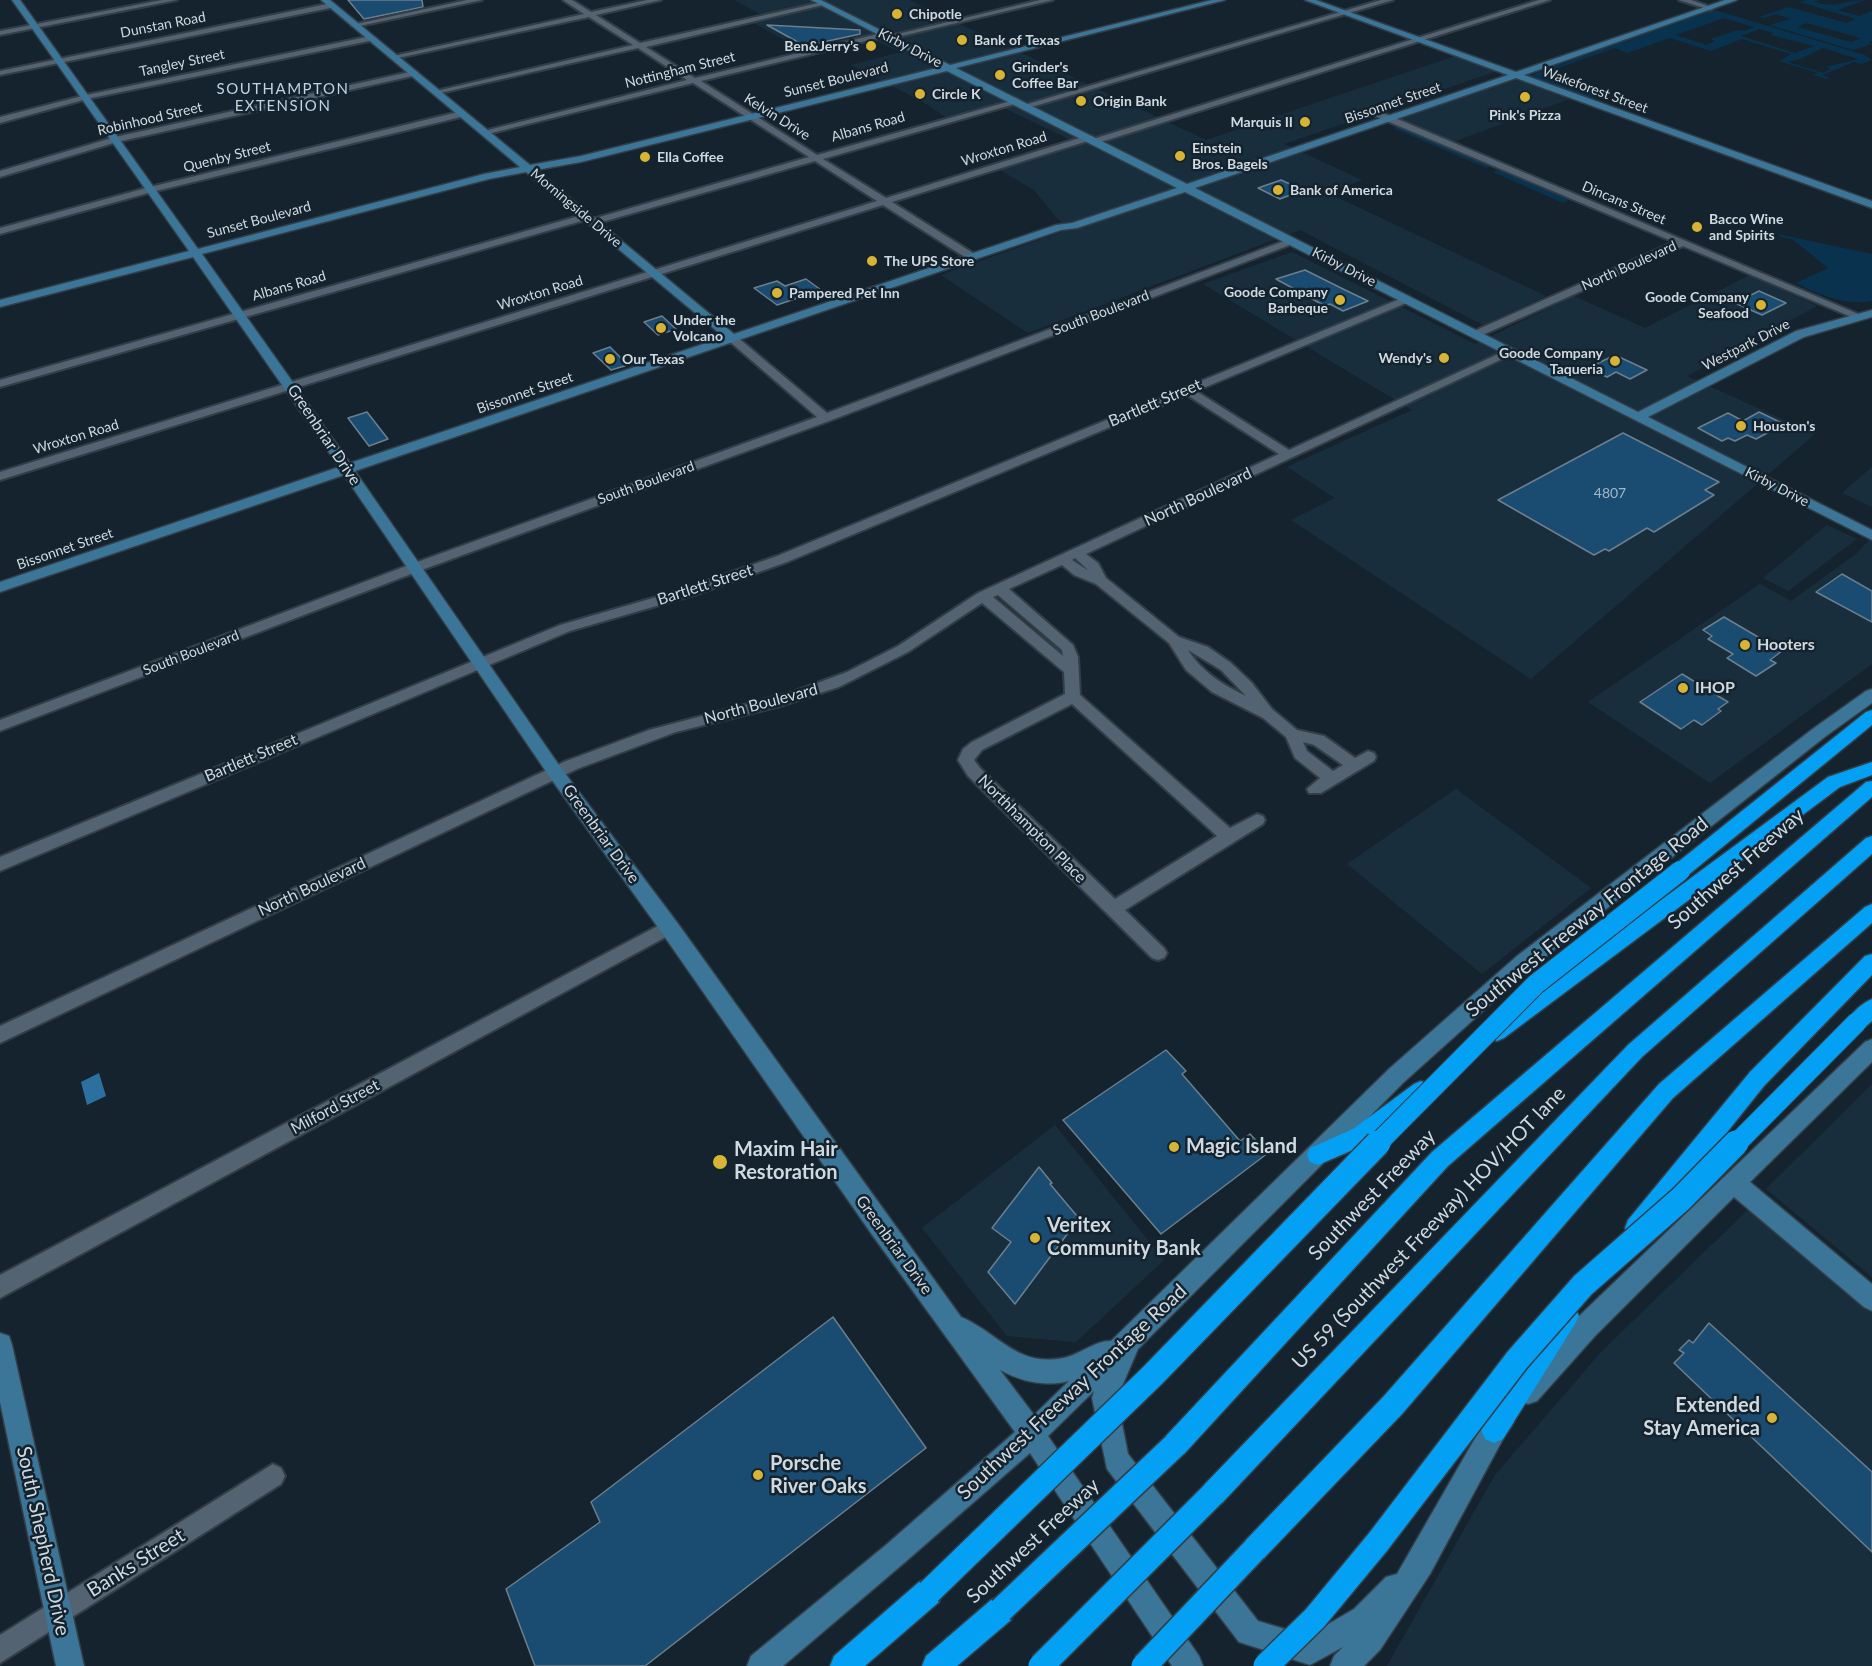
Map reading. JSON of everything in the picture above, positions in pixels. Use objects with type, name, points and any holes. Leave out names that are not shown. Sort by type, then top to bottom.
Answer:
[{"type":"highway","points":[[844,1666],[929,1592],[1153,1375],[1285,1237],[1536,984],[1872,716]]},
{"type":"highway","points":[[1318,1155],[1362,1136],[1568,978],[1834,782],[1872,768]]},
{"type":"highway","name":"Southwest Freeway","points":[[936,1666],[1001,1610],[1175,1445],[1440,1160],[1872,787]]},
{"type":"highway","name":"US 59 (Southwest Freeway) HOV/HOT lane","points":[[1041,1666],[1213,1494],[1635,1051],[1872,843]]},
{"type":"highway","points":[[1144,1666],[1393,1405],[1666,1091],[1872,912]]},
{"type":"highway","points":[[1494,1430],[1587,1287],[1757,1079],[1872,962]]},
{"type":"highway","points":[[1266,1666],[1315,1618],[1378,1542],[1517,1360],[1583,1285],[1681,1199],[1864,1015]]},
{"type":"main road","name":"Greenbriar Drive","points":[[16,0],[290,386],[555,772],[669,927],[1032,1434],[1190,1666]]},
{"type":"main road","name":"Sunset Boulevard","points":[[0,294],[526,167],[581,159],[1221,0]]},
{"type":"main road","name":"Wakeforest Street","points":[[1309,0],[1872,205]]},
{"type":"main road","name":"Bissonnet Street","points":[[0,587],[1060,227],[1073,226],[1291,144],[1699,5],[1733,0]]},
{"type":"main road","name":"Kirby Drive","points":[[819,2],[1872,536]]},
{"type":"main road","name":"Morningside Drive","points":[[329,3],[732,338]]},
{"type":"main road","name":"Bissonnet Street","points":[[1181,186],[1302,149],[1518,76],[1711,4]]},
{"type":"main road","points":[[1291,144],[1302,149]]},
{"type":"main road","name":"Sunset Boulevard","points":[[0,304],[193,249]]},
{"type":"main road","name":"Westpark Drive","points":[[1638,417],[1800,334],[1872,313]]},
{"type":"main road","name":"Southwest Freeway Frontage Road","points":[[761,1666],[895,1554],[1032,1434],[1397,1076],[1524,962],[1785,759],[1872,695]]},
{"type":"main road","points":[[1344,1666],[1370,1640],[1420,1564],[1494,1430],[1586,1328],[1872,1048]]},
{"type":"main road","points":[[1734,1183],[1872,1299]]},
{"type":"main road","points":[[950,1322],[1020,1367],[1053,1373],[1086,1364],[1129,1341]]},
{"type":"main road","points":[[1129,1341],[1104,1398],[1116,1460],[1249,1632],[1310,1651],[1364,1619],[1420,1564]]},
{"type":"main road","name":"South Shepherd Drive","points":[[0,1345],[70,1666]]},
{"type":"street","points":[[0,33],[173,0]]},
{"type":"street","points":[[355,25],[478,0]]},
{"type":"street","name":"Kelvin Drive","points":[[567,0],[972,257]]},
{"type":"street","points":[[393,57],[657,0]]},
{"type":"street","name":"Nottingham Street","points":[[484,132],[694,80],[1049,0]]},
{"type":"street","points":[[1025,106],[1389,0]]},
{"type":"street","name":"Wroxton Road","points":[[0,476],[1546,0]]},
{"type":"street","points":[[1683,0],[1699,5]]},
{"type":"street","points":[[436,92],[819,2]]},
{"type":"street","name":"Dunstan Road","points":[[0,73],[329,3]]},
{"type":"street","name":"Tangley Street","points":[[0,120],[86,97],[371,38]]},
{"type":"street","name":"Robinhood Street","points":[[0,174],[115,140],[414,73]]},
{"type":"street","name":"Albans Road","points":[[0,384],[1015,101]]},
{"type":"street","name":"Quenby Street","points":[[0,231],[150,190],[462,114]]},
{"type":"street","name":"Dincans Street","points":[[1378,114],[1858,316]]},
{"type":"street","name":"South Boulevard","points":[[0,726],[414,568],[825,418],[1292,241]]},
{"type":"street","name":"North Boulevard","points":[[1476,334],[1683,242]]},
{"type":"street","name":"Bartlett Street","points":[[0,864],[480,662],[565,628],[689,592],[772,563],[1407,299]]},
{"type":"street","name":"Morningside Drive","points":[[732,338],[825,418]]},
{"type":"street","name":"North Boulevard","points":[[0,1035],[555,772],[650,734],[787,699],[832,684],[903,649],[954,612],[983,596],[1511,352]]},
{"type":"street","points":[[1187,390],[1289,455]]},
{"type":"street","points":[[1071,556],[1079,572],[1101,581],[1174,640],[1191,666],[1217,688],[1268,714],[1292,734],[1301,754],[1332,779]]},
{"type":"street","points":[[1000,589],[1068,648],[1071,657],[1073,697],[1229,837]]},
{"type":"street","points":[[983,596],[1071,670]]},
{"type":"street","points":[[1024,632],[1041,623]]},
{"type":"street","points":[[1174,640],[1211,654],[1242,679],[1268,714]]},
{"type":"street","name":"Northhampton Place","points":[[1073,697],[977,746],[969,753],[966,760],[974,772],[1158,953]]},
{"type":"street","points":[[1292,734],[1319,740],[1361,761],[1315,789]]},
{"type":"street","points":[[1113,909],[1257,820]]},
{"type":"street","name":"Milford Street","points":[[0,1287],[669,927]]},
{"type":"street","name":"Banks Street","points":[[0,1650],[273,1476]]},
{"type":"shaded area","points":[[734,0],[909,0],[1206,140],[1455,56],[1497,71],[1284,144],[1362,180],[1328,193],[1546,296],[1483,325],[1300,230],[1028,333],[941,275],[1067,230],[1034,190],[990,164],[1069,139],[1004,108],[952,121],[923,102],[851,65],[901,52],[864,36],[802,50],[754,23],[760,14]]},
{"type":"shaded area","points":[[1819,0],[1814,2],[1829,5],[1865,0],[1838,10],[1859,16],[1872,11],[1872,41],[1869,42],[1872,44],[1853,50],[1769,25],[1791,19],[1776,14],[1764,18],[1759,17],[1789,7],[1847,23],[1856,19],[1800,2]],"holes":[[[1807,23],[1860,38],[1851,42],[1798,27]]]},
{"type":"shaded area","points":[[1708,11],[1718,11],[1865,55],[1872,60],[1861,64],[1854,62],[1822,75],[1830,78],[1826,79],[1813,75],[1818,73],[1779,61],[1791,54],[1742,39],[1711,51],[1670,38],[1627,53],[1615,48],[1544,73],[1602,95],[1589,100],[1528,76]],"holes":[[[1724,18],[1754,27],[1710,39],[1715,41],[1706,45],[1676,35]],[[1760,29],[1773,33],[1770,35],[1814,46],[1795,53],[1741,36]],[[1823,48],[1858,59],[1826,67],[1831,69],[1823,73],[1788,62]]]},
{"type":"shaded area","points":[[1514,79],[1569,99],[1453,142],[1398,120]]},
{"type":"shaded area","points":[[1399,126],[1491,166],[1486,168],[1393,128]]},
{"type":"shaded area","points":[[1499,170],[1569,200],[1563,203],[1493,172]]},
{"type":"shaded area","points":[[1778,234],[1872,254],[1872,301],[1842,301],[1796,283],[1828,268],[1792,239],[1780,237]]},
{"type":"shaded area","points":[[1292,252],[1475,344],[1574,296],[1645,328],[1750,275],[1817,306],[1687,376],[1815,434],[1531,679],[1291,520],[1335,498],[1287,467],[1412,410],[1203,284]]},
{"type":"shaded area","points":[[1872,467],[1872,507],[1842,493]]},
{"type":"shaded area","points":[[1827,525],[1857,539],[1788,591],[1763,578]]},
{"type":"shaded area","points":[[1872,537],[1872,664],[1710,783],[1588,702],[1760,584],[1791,601],[1856,554]]},
{"type":"shaded area","points":[[1456,789],[1591,888],[1482,974],[1347,864]]},
{"type":"shaded area","points":[[99,1073],[106,1096],[87,1105],[81,1082]]},
{"type":"shaded area","points":[[1872,1084],[1872,1277],[1766,1189]]},
{"type":"shaded area","points":[[1055,1125],[1164,1260],[1076,1342],[1007,1336],[922,1228]]},
{"type":"shaded area","points":[[1752,1206],[1872,1307],[1872,1666],[1387,1666],[1495,1475],[1603,1350]]},
{"type":"building","points":[[348,0],[422,0],[423,7],[364,19]]},
{"type":"building","points":[[767,25],[860,30],[860,34],[805,46]]},
{"type":"building","name":"Bank of America","points":[[1281,180],[1303,190],[1280,199],[1258,188]]},
{"type":"building","points":[[1305,270],[1368,301],[1343,311],[1330,304],[1325,306],[1276,279]]},
{"type":"building","name":"Pampered Pet Inn","points":[[806,279],[821,290],[777,305],[754,288],[777,281],[785,286]]},
{"type":"building","name":"Goode Company Seafood","points":[[1759,291],[1786,303],[1762,315],[1735,303]]},
{"type":"building","points":[[662,316],[676,329],[658,335],[644,322]]},
{"type":"building","name":"Our Texas","points":[[610,347],[628,365],[611,370],[593,353]]},
{"type":"building","name":"Goode Company Taqueria","points":[[1615,355],[1647,370],[1630,379],[1616,372],[1607,377],[1588,368]]},
{"type":"building","points":[[367,412],[388,439],[369,446],[348,418]]},
{"type":"building","name":"Houston's","points":[[1759,412],[1784,424],[1756,439],[1747,435],[1735,441],[1728,438],[1722,441],[1698,428],[1728,413],[1743,421]]},
{"type":"building","points":[[1623,433],[1719,482],[1705,490],[1714,495],[1654,532],[1647,528],[1609,551],[1605,549],[1594,555],[1498,500]]},
{"type":"building","points":[[1842,574],[1872,591],[1872,622],[1816,592]]},
{"type":"building","name":"Hooters","points":[[1724,617],[1782,651],[1770,660],[1776,663],[1756,676],[1727,658],[1733,654],[1708,639],[1712,636],[1703,630]]},
{"type":"building","name":"IHOP","points":[[1682,674],[1728,702],[1718,709],[1721,711],[1702,725],[1694,720],[1681,729],[1640,702]]},
{"type":"building","name":"Magic Island","points":[[1166,1050],[1186,1071],[1182,1074],[1240,1141],[1250,1134],[1268,1153],[1161,1234],[1063,1120]]},
{"type":"building","name":"Veritex Community Bank","points":[[1039,1167],[1052,1183],[1050,1184],[1082,1222],[1068,1233],[1015,1304],[988,1272],[1011,1242],[992,1228]]},
{"type":"building","name":"Porsche River Oaks","points":[[833,1317],[926,1448],[645,1666],[535,1666],[506,1589],[600,1522],[591,1502]]},
{"type":"building","name":"Extended Stay America","points":[[1709,1323],[1872,1472],[1872,1552],[1674,1363],[1684,1353],[1679,1350],[1689,1340],[1693,1343]]},
{"type":"place","name":"Chipotle","points":[[897,14]]},
{"type":"place","name":"Bank of Texas","points":[[962,40]]},
{"type":"place","name":"Ben&Jerry’s","points":[[871,46]]},
{"type":"place","name":"Grinder's Coffee Bar","points":[[1000,75]]},
{"type":"place","name":"Circle K","points":[[920,94]]},
{"type":"place","name":"Pink's Pizza","points":[[1525,97]]},
{"type":"place","name":"Origin Bank","points":[[1081,101]]},
{"type":"place","name":"Marquis II","points":[[1305,122]]},
{"type":"place","name":"Einstein Bros. Bagels","points":[[1180,156]]},
{"type":"place","name":"Ella Coffee","points":[[645,157]]},
{"type":"place","name":"Bank of America","points":[[1278,190]]},
{"type":"place","name":"Bacco Wine and Spirits","points":[[1697,227]]},
{"type":"place","name":"The UPS Store","points":[[872,261]]},
{"type":"place","name":"Pampered Pet Inn","points":[[777,293]]},
{"type":"place","name":"Goode Company Barbeque","points":[[1340,300]]},
{"type":"place","name":"Goode Company Seafood","points":[[1761,305]]},
{"type":"place","name":"Under the Volcano","points":[[661,328]]},
{"type":"place","name":"Wendy's","points":[[1444,358]]},
{"type":"place","name":"Our Texas","points":[[610,359]]},
{"type":"place","name":"Goode Company Taqueria","points":[[1615,361]]},
{"type":"place","name":"Houston's","points":[[1741,426]]},
{"type":"place","name":"Hooters","points":[[1745,645]]},
{"type":"place","name":"IHOP","points":[[1683,688]]},
{"type":"place","name":"Magic Island","points":[[1174,1147]]},
{"type":"place","name":"Maxim Hair Restoration","points":[[720,1162]]},
{"type":"place","name":"Veritex Community Bank","points":[[1035,1238]]},
{"type":"place","name":"Extended Stay America","points":[[1772,1418]]},
{"type":"place","name":"Porsche River Oaks","points":[[758,1475]]},
{"type":"district","name":"SOUTHAMPTON EXTENSION","points":[[283,98]]}]
